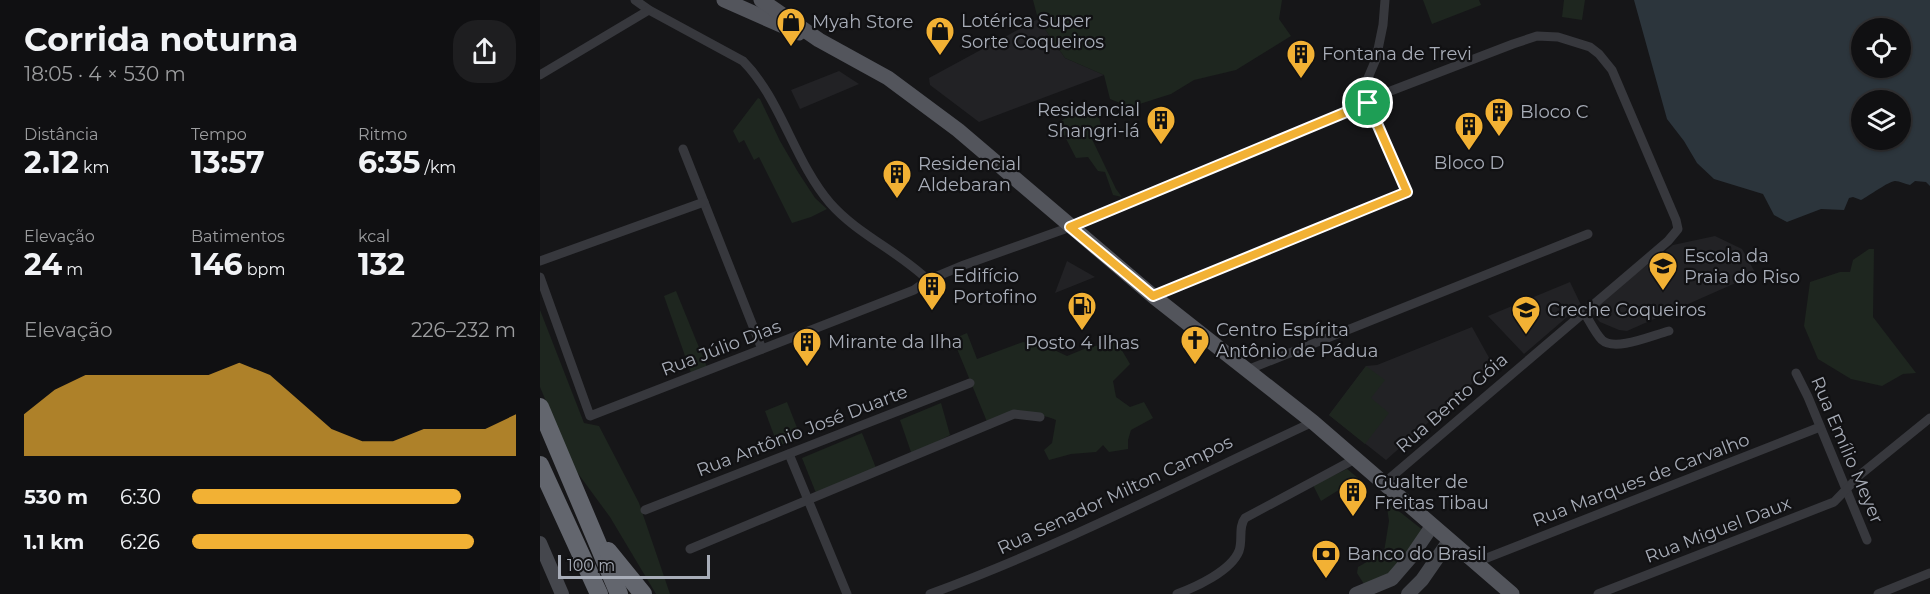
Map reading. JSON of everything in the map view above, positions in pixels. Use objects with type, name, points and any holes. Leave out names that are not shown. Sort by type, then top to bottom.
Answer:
[{"type":"highway","points":[[540,407],[619,594]]},
{"type":"highway","points":[[540,465],[599,594]]},
{"type":"highway","points":[[597,538],[643,594]]},
{"type":"main road","points":[[724,0],[778,25],[819,40]]},
{"type":"main road","points":[[761,0],[819,40],[888,78],[958,130],[1153,296],[1313,422],[1512,594]]},
{"type":"main road","points":[[1356,594],[1392,579],[1432,526]]},
{"type":"main road","points":[[1408,594],[1422,580],[1449,541]]},
{"type":"main road","points":[[540,543],[562,594]]},
{"type":"main road","points":[[1392,579],[1402,594]]},
{"type":"street","points":[[635,0],[649,10],[743,61],[755,74],[801,159],[830,203],[849,220],[916,268],[928,280]]},
{"type":"street","points":[[1153,296],[1407,192],[1362,88],[1376,59],[1385,0]]},
{"type":"street","points":[[540,75],[649,10]]},
{"type":"street","name":"Rua Júlio Dias","points":[[540,278],[590,416],[914,290],[928,280],[1070,227],[1368,103],[1375,97],[1537,36],[1558,37],[1590,47],[1612,70],[1678,229]]},
{"type":"street","points":[[683,148],[762,349]]},
{"type":"street","points":[[540,261],[704,202]]},
{"type":"street","name":"Rua Bento Góia","points":[[1383,484],[1668,241],[1678,229]]},
{"type":"street","points":[[1247,370],[1588,234]]},
{"type":"street","points":[[1584,312],[1602,340],[1611,345],[1623,344],[1669,331]]},
{"type":"street","name":"Rua Emílio Meyer","points":[[1796,373],[1867,540]]},
{"type":"street","name":"Rua Antônio José Duarte","points":[[645,510],[970,383]]},
{"type":"street","points":[[690,549],[1014,414],[1041,417]]},
{"type":"street","name":"Rua Miguel Daux","points":[[1598,594],[1834,502],[1861,474],[1930,418]]},
{"type":"street","name":"Rua Senador Milton Campos","points":[[930,594],[979,576],[1058,541],[1313,422]]},
{"type":"street","name":"Rua Marques de Carvalho","points":[[1474,563],[1820,427]]},
{"type":"street","points":[[789,454],[847,594]]},
{"type":"street","points":[[1177,594],[1196,587],[1231,562],[1239,550],[1241,525],[1245,518],[1355,459]]},
{"type":"street","points":[[1878,594],[1930,573]]},
{"type":"shaded area","points":[[1033,0],[1282,0],[1279,19],[1291,36],[1236,70],[1194,80],[1171,94],[1130,107],[1110,99],[1104,75],[1065,58],[1038,19]]},
{"type":"shaded area","points":[[1423,0],[1479,0],[1481,5],[1432,24]]},
{"type":"shaded area","points":[[1564,0],[1585,0],[1582,20],[1562,17]]},
{"type":"shaded area","points":[[1634,0],[1930,0],[1930,186],[1926,182],[1915,181],[1910,185],[1897,181],[1892,182],[1861,200],[1849,198],[1844,210],[1821,209],[1787,222],[1774,215],[1763,194],[1714,179],[1697,163],[1667,119]]},
{"type":"shaded area","points":[[1038,19],[1065,58],[1104,75],[979,122],[930,85],[929,78]]},
{"type":"shaded area","points":[[839,71],[859,84],[800,109],[791,90]]},
{"type":"shaded area","points":[[758,98],[798,172],[815,198],[827,209],[792,223],[759,157],[754,160],[744,140],[739,143],[733,131]]},
{"type":"shaded area","points":[[1086,105],[1099,117],[1101,126],[1090,135],[1122,197],[1113,195],[1105,172],[1098,171],[1088,157],[1076,158],[1058,123]]},
{"type":"shaded area","name":"Escola da Praia do Riso","points":[[1715,236],[1742,249],[1756,274],[1627,331],[1600,322],[1589,310],[1673,245]]},
{"type":"shaded area","points":[[1869,249],[1874,249],[1873,317],[1916,373],[1903,374],[1882,386],[1851,379],[1818,359],[1804,326],[1810,282],[1840,272],[1850,272],[1853,260]]},
{"type":"shaded area","points":[[1067,261],[1095,277],[1055,293]]},
{"type":"shaded area","name":"Creche Coqueiros","points":[[1570,282],[1581,305],[1524,354],[1488,316]]},
{"type":"shaded area","points":[[676,291],[707,367],[691,373],[664,296]]},
{"type":"shaded area","points":[[540,310],[584,423],[599,426],[639,503],[670,594],[656,594],[610,517],[574,468],[540,387]]},
{"type":"shaded area","points":[[1472,327],[1493,365],[1386,460],[1329,415],[1366,366],[1377,365]]},
{"type":"shaded area","points":[[967,333],[977,359],[1023,342],[1050,348],[1067,356],[1089,347],[1117,342],[1130,364],[1113,381],[1116,397],[1130,407],[1144,402],[1153,418],[1131,430],[1128,449],[1109,452],[1103,445],[1096,452],[1071,454],[1049,460],[1044,450],[1052,443],[1056,420],[1036,414],[1022,414],[990,429],[953,339]]},
{"type":"shaded area","points":[[1366,366],[1385,380],[1371,398],[1389,413],[1365,444],[1329,415]]},
{"type":"shaded area","points":[[787,402],[801,438],[778,446],[765,411]]},
{"type":"shaded area","points":[[941,403],[950,435],[912,455],[900,420]]},
{"type":"shaded area","points":[[862,433],[876,468],[816,493],[802,458]]},
{"type":"shaded area","points":[[1347,469],[1358,478],[1321,501],[1313,485]]},
{"type":"shaded area","points":[[1386,501],[1424,531],[1391,574],[1364,584],[1357,573],[1358,567],[1384,552],[1389,521]]},
{"type":"place","name":"Myah Store","points":[[791,48]]},
{"type":"place","name":"Lotérica Super Sorte Coqueiros","points":[[940,56]]},
{"type":"place","name":"Fontana de Trevi","points":[[1301,80]]},
{"type":"place","name":"Bloco C","points":[[1499,138]]},
{"type":"place","name":"Residencial Shangri-lá","points":[[1161,146]]},
{"type":"place","name":"Bloco D","points":[[1469,152]]},
{"type":"place","name":"Residencial Aldebaran","points":[[897,200]]},
{"type":"place","name":"Escola da Praia do Riso","points":[[1663,292]]},
{"type":"place","name":"Edifício Portofino","points":[[932,312]]},
{"type":"place","name":"Posto 4 Ilhas","points":[[1082,332]]},
{"type":"place","name":"Creche Coqueiros","points":[[1526,336]]},
{"type":"place","name":"Centro Espírita Antônio de Pádua","points":[[1195,366]]},
{"type":"place","name":"Mirante da Ilha","points":[[807,368]]},
{"type":"place","name":"Gualter de Freitas Tibau","points":[[1353,518]]},
{"type":"place","name":"Banco do Brasil","points":[[1326,580]]},
{"type":"route","points":[[1368,103],[1407,192],[1153,296],[1070,227],[1088,219],[1368,103]]}]
